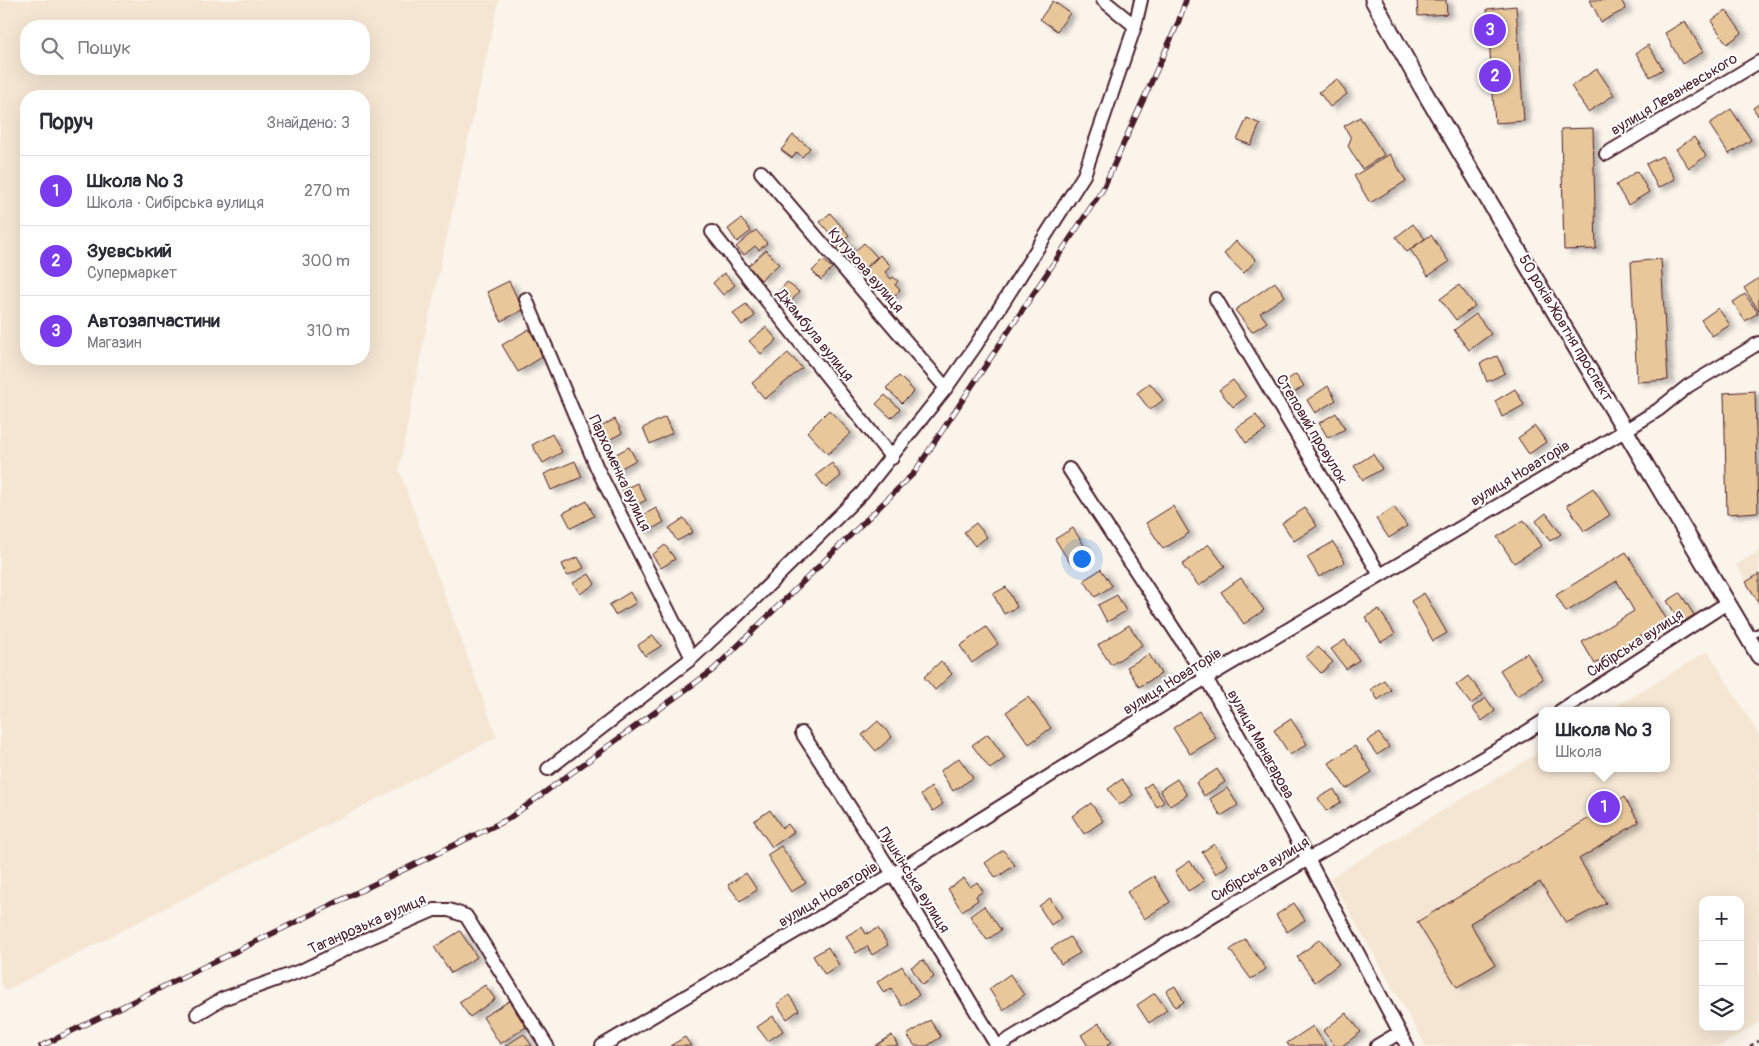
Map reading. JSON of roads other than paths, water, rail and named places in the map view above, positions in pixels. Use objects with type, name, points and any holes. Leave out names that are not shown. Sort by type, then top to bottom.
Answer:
[{"type":"street","points":[[1103,0],[1135,26]]},
{"type":"street","points":[[548,769],[692,658],[735,618],[862,493],[892,458],[946,388],[1084,175],[1135,26],[1141,0]]},
{"type":"street","name":"50 років Жовтня проспект","points":[[1373,0],[1422,88],[1727,603],[1753,634],[1759,656]]},
{"type":"street","name":"вулиця Леваневського","points":[[1606,154],[1759,62]]},
{"type":"street","name":"Кутузова вулиця","points":[[761,172],[946,388]]},
{"type":"street","name":"Джамбула вулиця","points":[[712,232],[892,458]]},
{"type":"street","name":"Пархоменка вулиця","points":[[526,299],[597,468],[692,658]]},
{"type":"street","name":"Степовий провулок","points":[[1216,300],[1380,575]]},
{"type":"street","name":"вулиця Новаторів","points":[[602,1046],[893,874],[1206,678],[1626,430],[1658,410],[1688,386],[1759,343]]},
{"type":"street","name":"вулиця Манагарова","points":[[1069,469],[1206,678],[1308,859],[1406,1046]]},
{"type":"street","name":"Сибірська вулиця","points":[[1566,707],[1727,603]]},
{"type":"street","name":"Сибірська вулиця","points":[[997,1046],[1308,859],[1538,725]]},
{"type":"street","name":"Пушкінська вулиця","points":[[802,733],[893,874],[997,1046]]},
{"type":"street","name":"Таганрозька вулиця","points":[[197,1014],[222,999],[303,970],[360,942],[434,910],[449,910],[466,916],[547,1046]]},
{"type":"street","points":[[1377,1046],[1399,1033]]},
{"type":"railway","points":[[41,1046],[508,819],[713,670],[914,473],[1103,189],[1178,23],[1186,0]]},
{"type":"place","name":"Автозапчастини","points":[[1490,30]]},
{"type":"place","name":"Зуєвський","points":[[1495,76]]},
{"type":"place","name":"Школа № 3","points":[[1604,807]]}]
